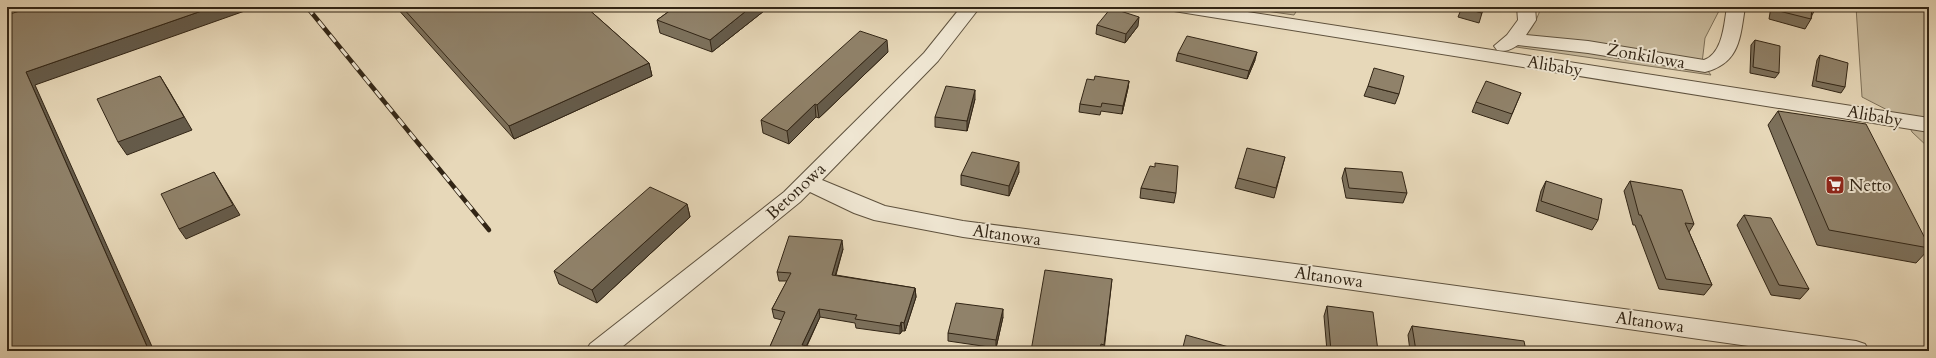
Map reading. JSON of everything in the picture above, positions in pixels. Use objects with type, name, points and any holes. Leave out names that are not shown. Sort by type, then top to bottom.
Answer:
[{"type":"street","name":"Betonowa","points":[[599,351],[768,218],[808,182],[931,57],[971,7]]},
{"type":"street","name":"Alibaby","points":[[1180,7],[1929,125]]},
{"type":"street","points":[[1500,58],[1500,49],[1514,39],[1527,20],[1526,7]]},
{"type":"street","name":"Żonkilowa","points":[[1514,39],[1588,47],[1705,66],[1711,65],[1718,61],[1727,51],[1736,7]]},
{"type":"street","name":"Altanowa","points":[[808,182],[862,207],[882,214],[963,229],[1318,276],[1856,351]]},
{"type":"shaded area","points":[[1238,7],[1299,7],[1294,15]]},
{"type":"shaded area","points":[[1541,7],[1721,7],[1705,38],[1702,63],[1711,75],[1516,47],[1537,19]]},
{"type":"shaded area","points":[[1856,7],[1929,7],[1929,120],[1897,115],[1862,97]]},
{"type":"shaded area","points":[[1909,126],[1929,129],[1929,148],[1912,132]]},
{"type":"building","points":[[32,7],[213,7],[26,72],[149,351],[7,351],[7,15]]},
{"type":"building","points":[[402,7],[586,7],[649,63],[509,126]]},
{"type":"building","points":[[675,7],[751,7],[710,40],[657,20]]},
{"type":"building","points":[[1462,7],[1485,7],[1482,13]]},
{"type":"building","points":[[1776,7],[1812,7],[1811,19],[1775,10]]},
{"type":"building","points":[[1111,8],[1139,17],[1126,34],[1097,25]]},
{"type":"building","points":[[860,31],[887,40],[787,131],[761,120]]},
{"type":"building","points":[[1187,36],[1257,52],[1249,71],[1178,53]]},
{"type":"building","points":[[1755,40],[1780,46],[1779,73],[1753,67]]},
{"type":"building","points":[[1820,55],[1848,63],[1845,87],[1816,81]]},
{"type":"building","points":[[1374,68],[1404,76],[1399,94],[1368,86]]},
{"type":"building","points":[[160,76],[184,117],[118,142],[97,99]]},
{"type":"building","points":[[1095,76],[1129,81],[1123,106],[1102,103],[1101,107],[1080,104],[1087,79],[1094,80]]},
{"type":"building","points":[[1486,81],[1521,93],[1512,114],[1476,102]]},
{"type":"building","points":[[946,86],[975,90],[967,121],[935,117]]},
{"type":"building","name":"Netto","points":[[1778,111],[1866,124],[1929,248],[1829,230]]},
{"type":"building","points":[[1247,148],[1285,157],[1276,188],[1238,178]]},
{"type":"building","points":[[972,152],[1019,162],[1009,186],[961,175]]},
{"type":"building","points":[[1155,163],[1178,166],[1176,193],[1141,188],[1150,166],[1155,167]]},
{"type":"building","points":[[1345,168],[1402,172],[1407,193],[1349,188]]},
{"type":"building","points":[[214,172],[233,205],[179,229],[161,194]]},
{"type":"building","points":[[1546,181],[1602,199],[1598,220],[1541,201]]},
{"type":"building","points":[[1630,181],[1682,190],[1694,224],[1685,223],[1712,285],[1666,279],[1641,215],[1639,215]]},
{"type":"building","points":[[650,187],[687,204],[592,290],[554,271]]},
{"type":"building","points":[[1744,215],[1771,218],[1809,289],[1779,285]]},
{"type":"building","points":[[789,236],[842,240],[832,275],[915,288],[904,323],[901,322],[900,326],[855,319],[857,315],[819,309],[802,345],[838,351],[768,351],[785,312],[772,309],[791,273],[777,272]]},
{"type":"building","points":[[1045,270],[1112,279],[1104,345],[1101,344],[1100,350],[1080,347],[1079,351],[1031,351]]},
{"type":"building","points":[[956,303],[1003,309],[996,340],[948,333]]},
{"type":"building","points":[[1327,306],[1373,312],[1378,351],[1331,351]]},
{"type":"building","points":[[1412,326],[1524,341],[1526,351],[1416,351]]},
{"type":"building","points":[[1186,335],[1243,351],[1182,351]]},
{"type":"railway","points":[[307,7],[489,230]]},
{"type":"place","name":"Netto","points":[[1835,185]]}]
